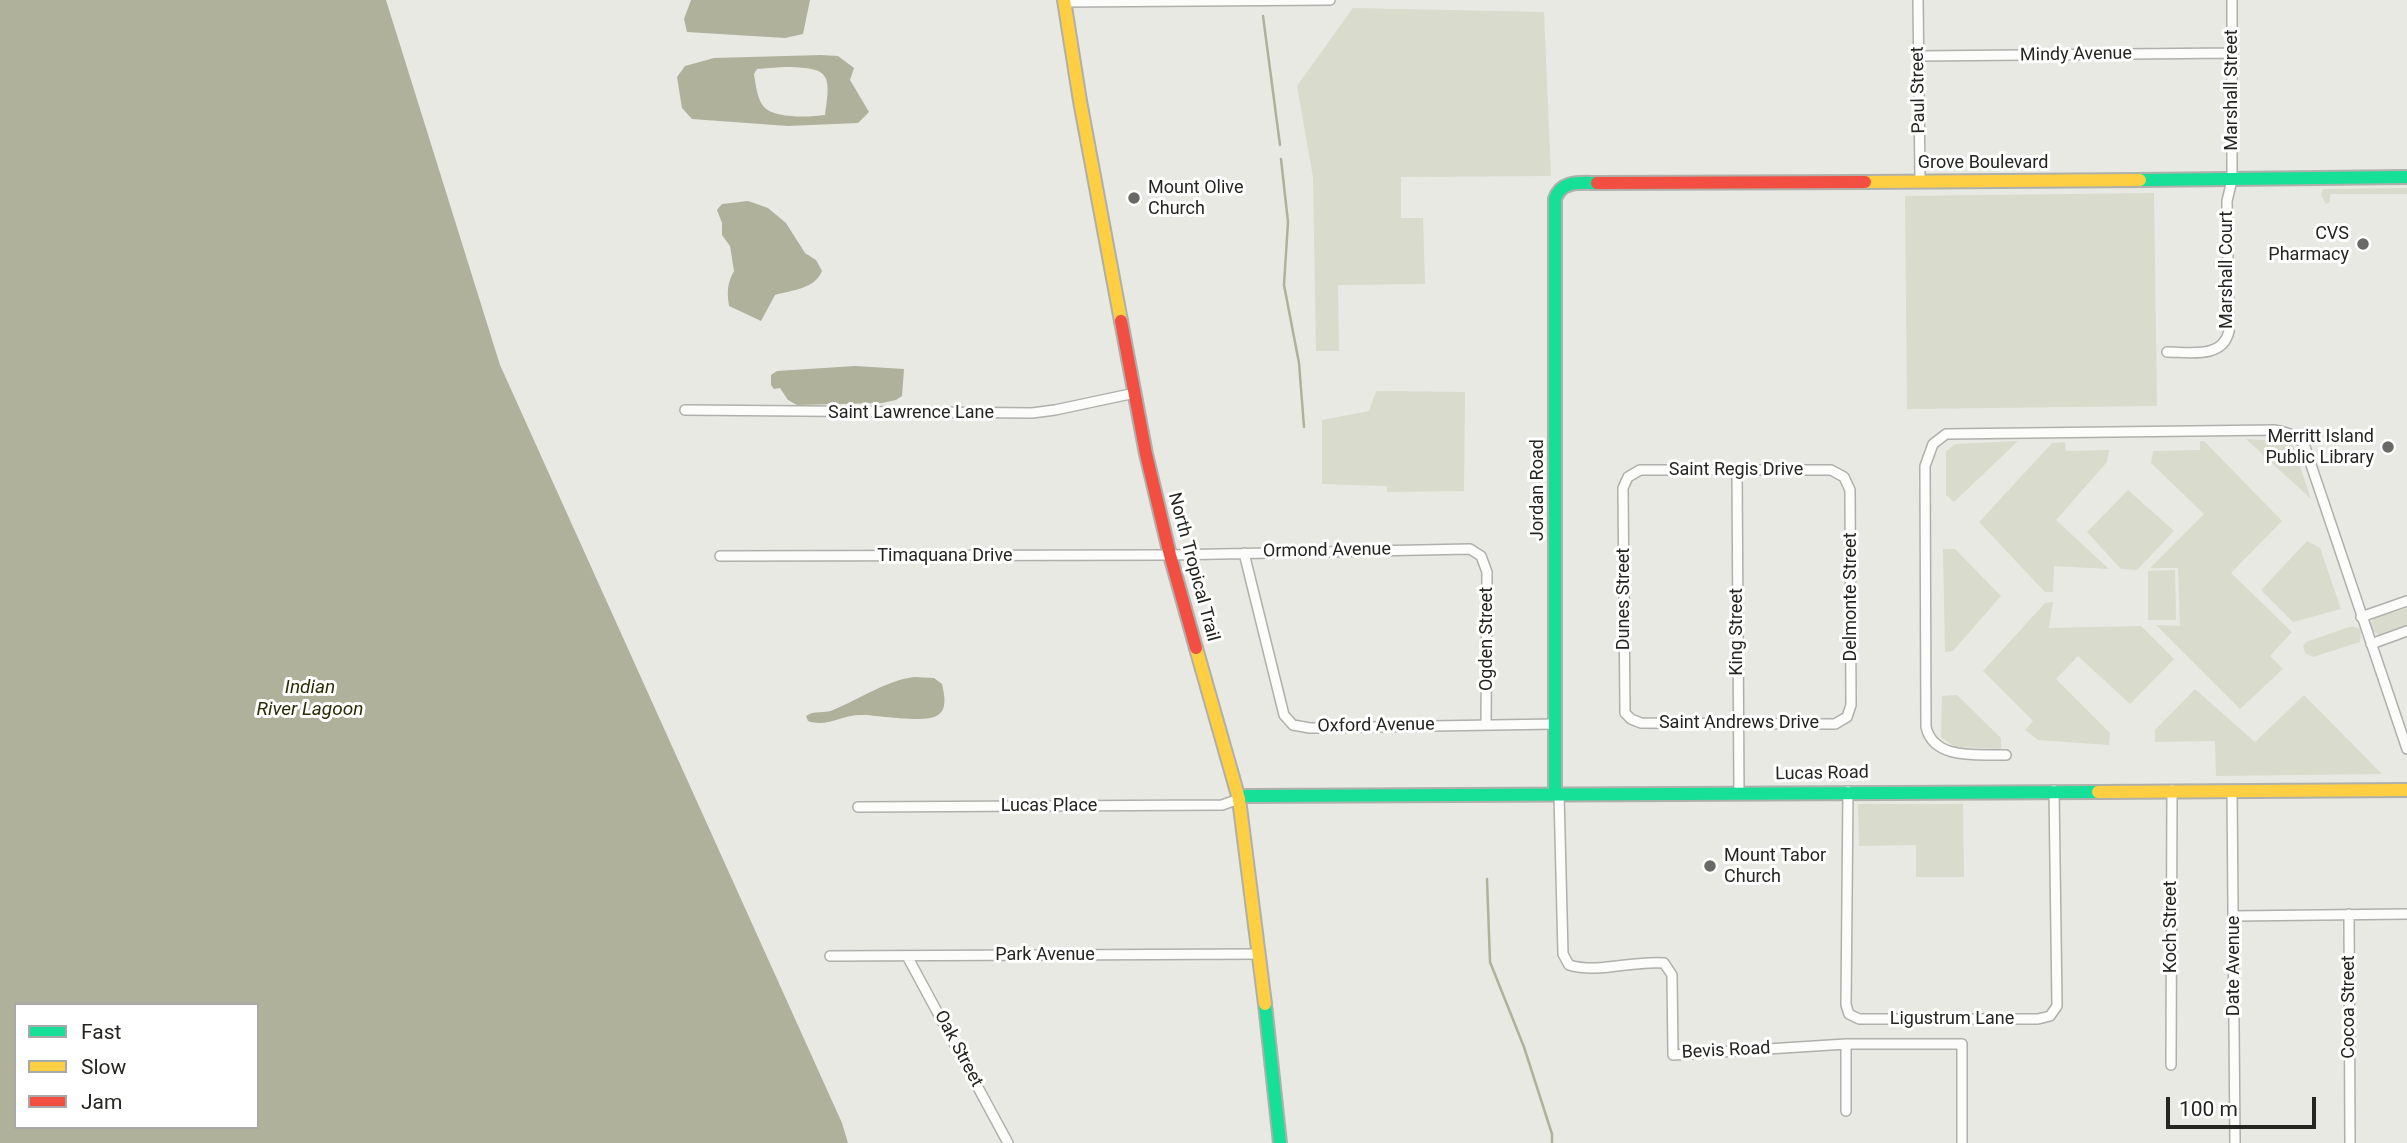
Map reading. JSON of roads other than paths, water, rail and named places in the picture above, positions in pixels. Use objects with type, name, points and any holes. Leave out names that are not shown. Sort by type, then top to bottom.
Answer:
[{"type":"street","points":[[1064,1],[1330,0]]},
{"type":"street","name":"Paul Street","points":[[1918,0],[1920,180]]},
{"type":"street","name":"Marshall Street","points":[[2232,0],[2232,180]]},
{"type":"street","name":"North Tropical Trail","points":[[1064,1],[1146,454],[1170,555],[1239,799],[1280,1143]]},
{"type":"street","name":"Mindy Avenue","points":[[1919,56],[2233,53]]},
{"type":"street","name":"Grove Boulevard","points":[[1560,188],[1573,183],[2407,177]]},
{"type":"street","name":"Marshall Court","points":[[2167,352],[2211,351],[2218,349],[2227,338],[2227,201],[2232,180]]},
{"type":"street","name":"Jordan Road","points":[[1557,794],[1555,200],[1560,188]]},
{"type":"street","name":"Saint Lawrence Lane","points":[[685,410],[1031,413],[1135,393]]},
{"type":"street","points":[[2006,755],[1963,754],[1945,750],[1934,744],[1926,727],[1925,466],[1933,444],[1946,434],[2274,430],[2286,432],[2304,444],[2407,749]]},
{"type":"street","name":"Saint Regis Drive","points":[[1628,477],[1640,470],[1831,470],[1844,477]]},
{"type":"street","name":"King Street","points":[[1737,470],[1739,793]]},
{"type":"street","name":"Dunes Street","points":[[1628,477],[1623,488],[1624,703],[1625,713],[1631,719]]},
{"type":"street","name":"Delmonte Street","points":[[1844,477],[1850,490],[1851,705],[1847,718]]},
{"type":"street","name":"Ormond Avenue","points":[[1170,555],[1458,548],[1470,549],[1481,556]]},
{"type":"street","name":"Oxford Avenue","points":[[1244,553],[1284,715],[1293,725],[1310,728],[1555,724]]},
{"type":"street","name":"Timaquana Drive","points":[[720,556],[1170,555]]},
{"type":"street","name":"Ogden Street","points":[[1481,556],[1487,572],[1486,724]]},
{"type":"street","points":[[2361,617],[2407,601]]},
{"type":"street","points":[[2371,644],[2407,631]]},
{"type":"street","name":"Saint Andrews Drive","points":[[1631,719],[1641,723],[1835,724],[1847,718]]},
{"type":"street","name":"Ligustrum Lane","points":[[1848,791],[1846,1004],[1849,1014],[1859,1020],[2038,1020],[2050,1016],[2057,1006],[2054,790]]},
{"type":"street","name":"Koch Street","points":[[2171,1065],[2172,790]]},
{"type":"street","name":"Date Avenue","points":[[2232,790],[2235,1143]]},
{"type":"street","name":"Lucas Road","points":[[1239,799],[1246,796],[1848,791],[2407,790]]},
{"type":"street","name":"Bevis Road","points":[[1557,794],[1563,954],[1569,965],[1581,969],[1648,961],[1664,963],[1672,975],[1673,1055],[1846,1044],[1962,1044],[1962,1143]]},
{"type":"street","name":"Lucas Place","points":[[858,807],[1222,805],[1239,799]]},
{"type":"street","name":"Cocoa Street","points":[[2349,914],[2350,1143]]},
{"type":"street","points":[[2234,915],[2407,914]]},
{"type":"street","name":"Park Avenue","points":[[830,956],[1259,954]]},
{"type":"street","name":"Oak Street","points":[[907,956],[1008,1143]]},
{"type":"street","points":[[1846,1044],[1846,1111]]},
{"type":"water","name":"Indian River Lagoon","points":[[0,0],[386,0],[500,365],[842,1123],[848,1143],[0,1143]]},
{"type":"water","points":[[691,0],[810,0],[803,34],[785,38],[687,32],[684,19]]},
{"type":"water","points":[[838,56],[854,68],[850,80],[869,112],[858,123],[788,126],[692,119],[682,108],[677,77],[685,66],[714,58]],"holes":[[[757,69],[810,69],[824,75],[828,89],[825,115],[802,117],[776,114],[764,107],[757,92],[754,74]]]},
{"type":"water","points":[[748,201],[768,208],[786,223],[805,253],[816,260],[822,271],[809,285],[775,295],[761,321],[729,306],[728,288],[734,271],[730,246],[722,235],[722,223],[717,210],[722,204]]},
{"type":"water","points":[[855,366],[904,369],[902,396],[882,403],[797,405],[788,400],[780,388],[774,389],[771,385],[771,375],[777,371]]},
{"type":"water","points":[[914,677],[934,678],[942,684],[944,705],[938,715],[913,719],[855,715],[822,723],[808,721],[806,716],[833,710],[883,686]]},
{"type":"waterway","points":[[1263,16],[1280,145]]},
{"type":"waterway","points":[[1281,159],[1288,222],[1284,285],[1299,363],[1304,427]]},
{"type":"waterway","points":[[1487,879],[1490,962],[1524,1047],[1552,1134],[1552,1143]]},
{"type":"place","name":"Mount Olive Church","points":[[1134,198]]},
{"type":"place","name":"CVS Pharmacy","points":[[2363,244]]},
{"type":"place","name":"Merritt Island Public Library","points":[[2388,447]]},
{"type":"place","name":"Mount Tabor Church","points":[[1710,866]]}]
